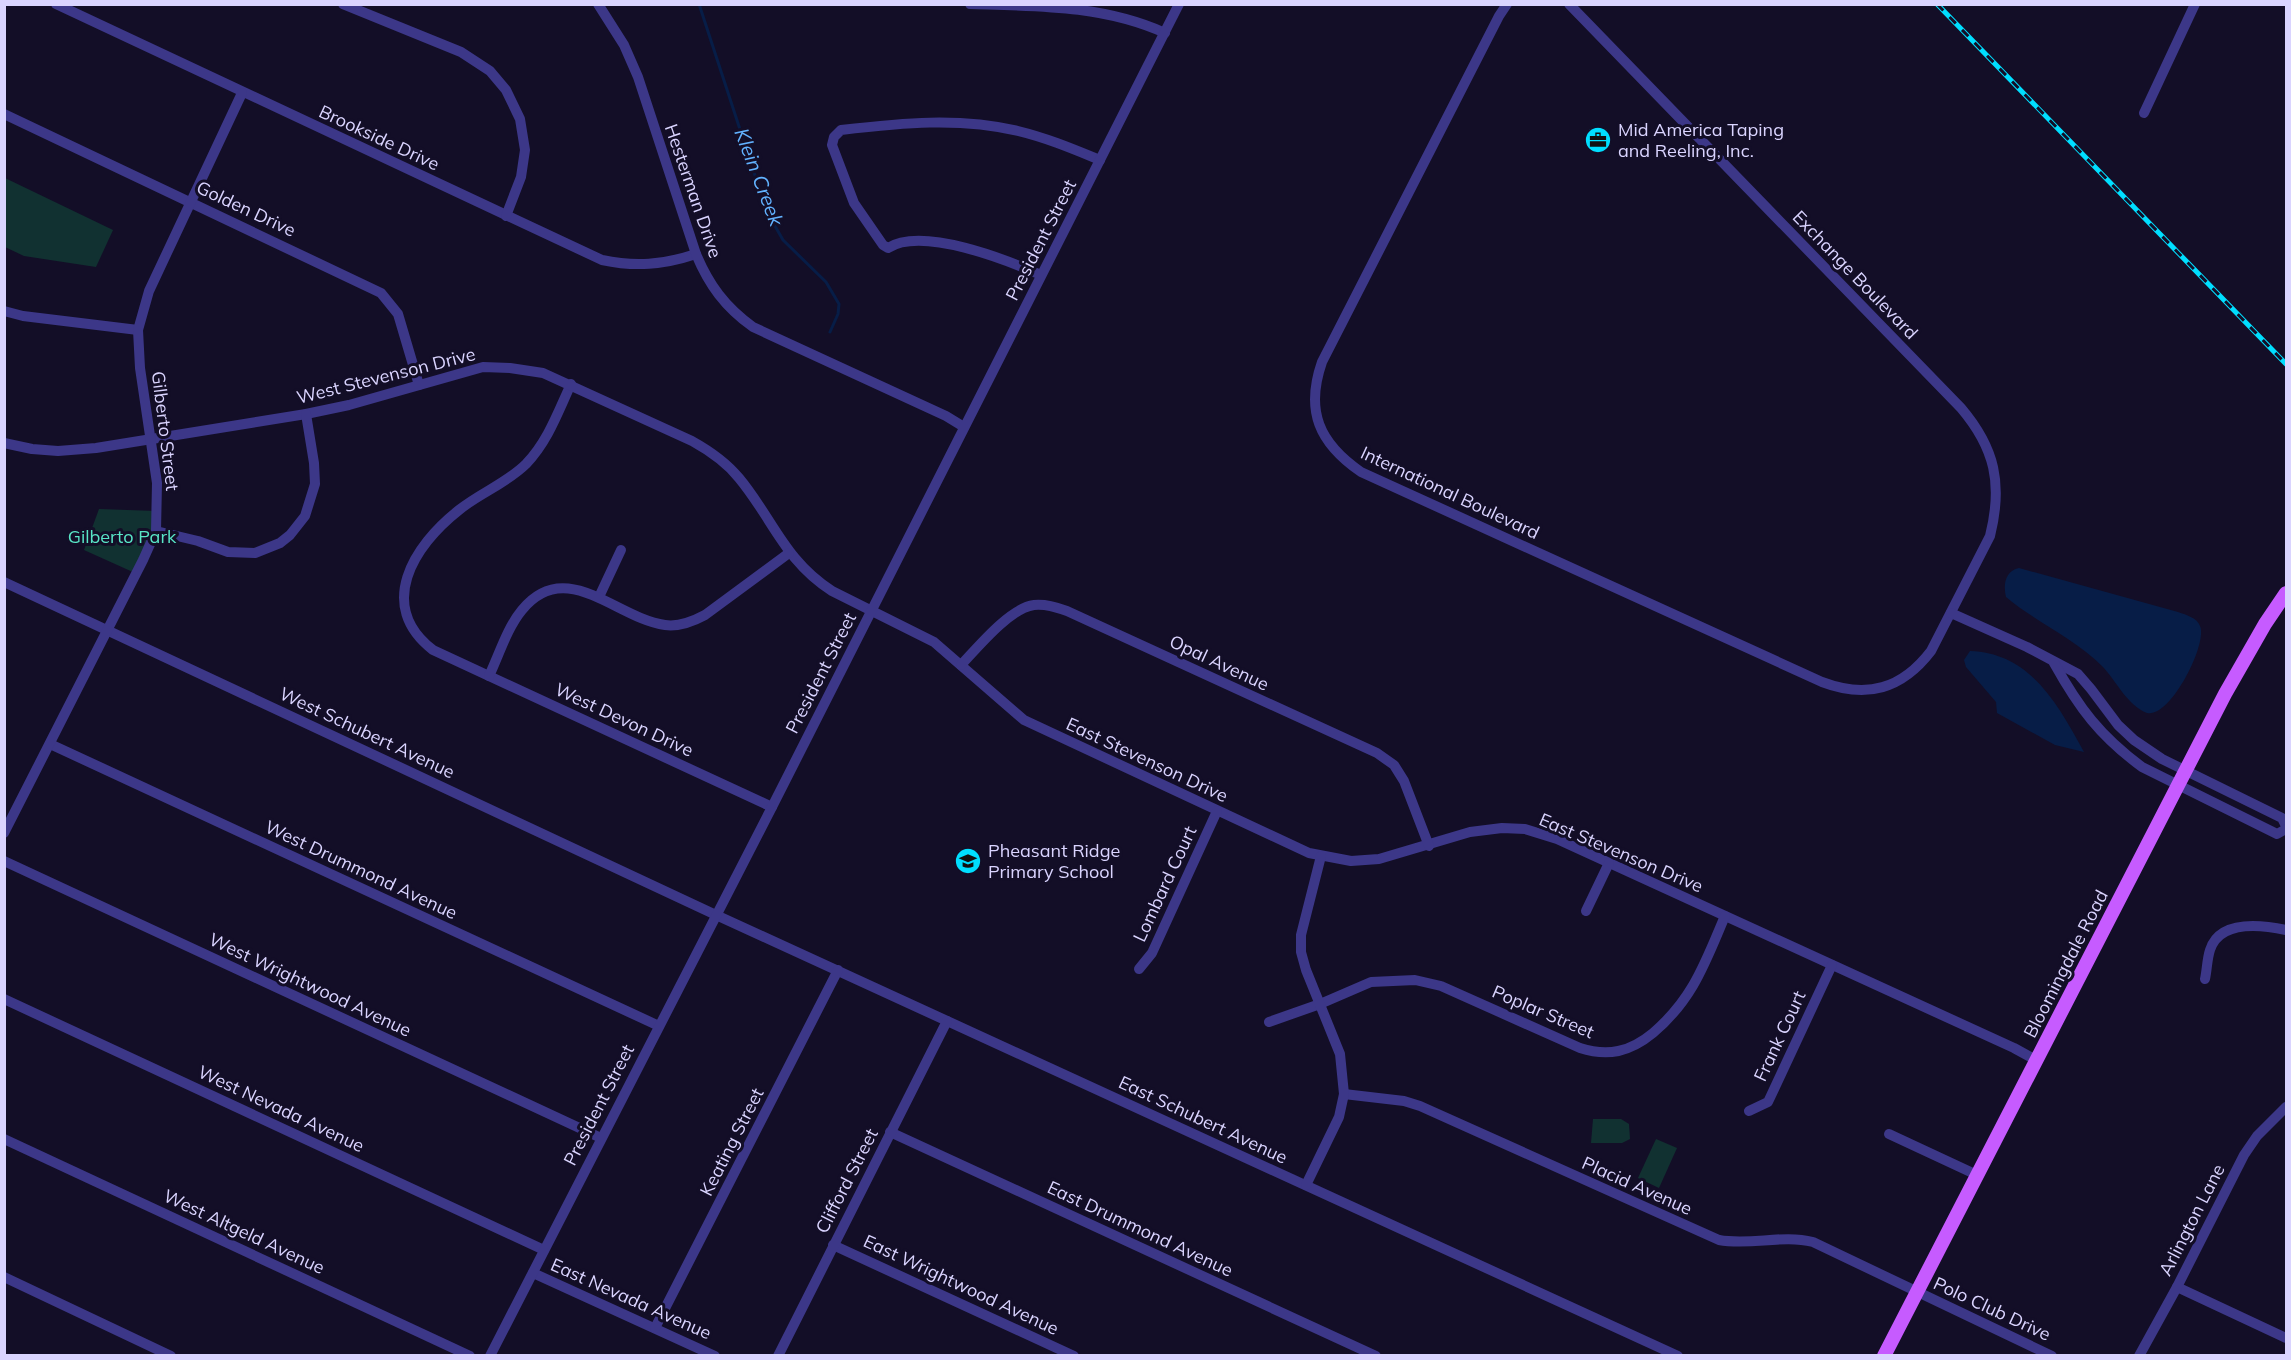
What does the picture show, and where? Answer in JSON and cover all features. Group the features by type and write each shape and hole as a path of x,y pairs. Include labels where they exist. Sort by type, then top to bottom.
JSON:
{"main road":[{"name":"Bloomingdale Road","path":"1884,1356 2177,786 2251,646 2286,593"}],"street":[{"name":"Brookside Drive","path":"56,4 594,257 617,263 652,265 696,254"},
{"path":"343,4 461,52 490,71 506,90 520,119 525,150 521,177 506,216"},
{"name":"Hesterman Drive","path":"598,4 633,62 696,254 717,295 730,310 753,327 946,416 964,427"},
{"path":"969,4 1060,7 1108,14 1147,25 1165,33"},
{"name":"President Street","path":"490,1356 772,807 1179,4"},
{"name":"International Boulevard","path":"1507,4 1494,25 1322,362 1314,393 1315,410 1316,418 1328,442 1341,459 1361,472 1836,687 1856,691 1866,690 1882,687 1905,678 1919,667 1931,651 1951,613"},
{"name":"Exchange Boulevard","path":"1569,4 1961,408 1981,434 1992,459 1997,492 1995,515 1990,536 1951,613"},
{"path":"2144,113 2195,4"},
{"name":"Gilberto Street","path":"4,833 156,531 157,483 140,368 138,330 149,291 242,93"},
{"name":"Golden Drive","path":"4,114 381,293 398,314 419,386"},
{"path":"1041,275 996,256 963,248 905,241 888,248 883,245 861,218 854,203 832,145 834,137 841,130 903,123 956,122 1017,131 1050,140 1100,160"},
{"path":"4,311 23,316 138,330"},
{"name":"West Stevenson Drive","path":"4,443 32,449 69,451 306,414 349,405 483,367 529,369 571,384 687,439 715,455 739,478 789,553 817,582 872,610"},
{"name":"West Devon Drive","path":"571,384 547,436 531,458 518,472 467,504 424,545 407,575 403,600 412,631 433,650 772,807"},
{"path":"156,531 198,541 228,552 255,553 280,543 290,535 305,516 315,484 306,414"},
{"path":"599,597 621,550"},
{"path":"489,676 514,622 528,602 547,592 565,588 587,592 656,623 684,624 705,615 789,553"},
{"name":"West Schubert Avenue","path":"4,582 716,915"},
{"name":"Opal Avenue","path":"961,665 1015,613 1031,606 1050,605 1067,610 1377,753 1394,765 1404,781 1429,846"},
{"name":"East Stevenson Drive","path":"872,610 934,642 999,701 1024,720 1217,811 1321,856 1351,861 1379,859 1486,829 1525,829 1557,839 2036,1060"},
{"path":"1951,613 2027,647 2078,674 2118,725 2134,740 2156,756 2282,818 2286,828 2277,834 2255,824 2177,786 2122,753 2097,729 2076,703 2054,663"},
{"name":"West Drummond Avenue","path":"50,744 659,1026"},
{"path":"2255,824 2263,808"},
{"name":"Lombard Court","path":"1139,969 1152,953 1217,811"},
{"path":"1306,1185 1339,1117 1344,1094 1340,1054 1301,952 1301,935 1321,856"},
{"name":"West Wrightwood Avenue","path":"4,861 601,1138"},
{"path":"1586,911 1609,863"},
{"name":"East Schubert Avenue","path":"716,915 1677,1356"},
{"name":"Poplar Street","path":"1269,1022 1320,1004 1371,982 1415,980 1441,986 1580,1048 1599,1053 1623,1051 1635,1046 1661,1026 1686,999 1725,916"},
{"path":"2205,979 2210,949 2219,937 2231,928 2258,926 2286,930"},
{"name":"Frank Court","path":"1749,1111 1768,1102 1832,965"},
{"name":"Keating Street","path":"655,1328 838,970"},
{"name":"West Nevada Avenue","path":"4,999 544,1250"},
{"name":"Clifford Street","path":"778,1356 947,1021"},
{"name":"Placid Avenue","path":"1344,1094 1404,1101 1420,1106 1719,1240 1752,1243 1800,1239 1813,1242 1917,1291"},
{"name":"Arlington Lane","path":"2139,1356 2244,1155 2257,1136 2286,1107"},
{"name":"East Drummond Avenue","path":"890,1132 1376,1356"},
{"path":"1889,1134 1977,1175"},
{"name":"West Altgeld Avenue","path":"4,1139 470,1356"},
{"name":"East Wrightwood Avenue","path":"833,1245 1074,1356"},
{"name":"East Nevada Avenue","path":"532,1273 715,1356"},
{"path":"4,1277 171,1356"},
{"path":"2177,1287 2286,1338"},
{"name":"Polo Club Drive","path":"1917,1291 2052,1356"}],"green space":[{"path":"5,178 113,230 96,267 24,256 5,247"},
{"name":"Gilberto Park","path":"99,509 156,511 154,531 135,573 84,550"},
{"path":"1593,1119 1621,1119 1629,1124 1630,1139 1622,1143 1591,1143"},
{"path":"1656,1139 1677,1148 1659,1188 1638,1178"}],"water":[{"path":"2019,568 2178,612 2197,621 2201,635 2198,648 2193,663 2176,693 2156,712 2147,713 2140,710 2092,657 2006,597 2006,579 2011,572"},
{"path":"1970,651 1991,654 2010,661 2026,671 2053,700 2084,752 2055,745 1997,713 1996,702 1966,667 1964,660"}],"waterway":[{"name":"Klein Creek","path":"699,4 767,212 783,240 826,282 839,304 838,314 830,332"}],"railway":[{"path":"1937,4 2286,364"}],"place":[{"name":"Mid America Taping and Reeling, Inc.","path":"1598,140"},
{"name":"Pheasant Ridge Primary School","path":"968,861"}]}
